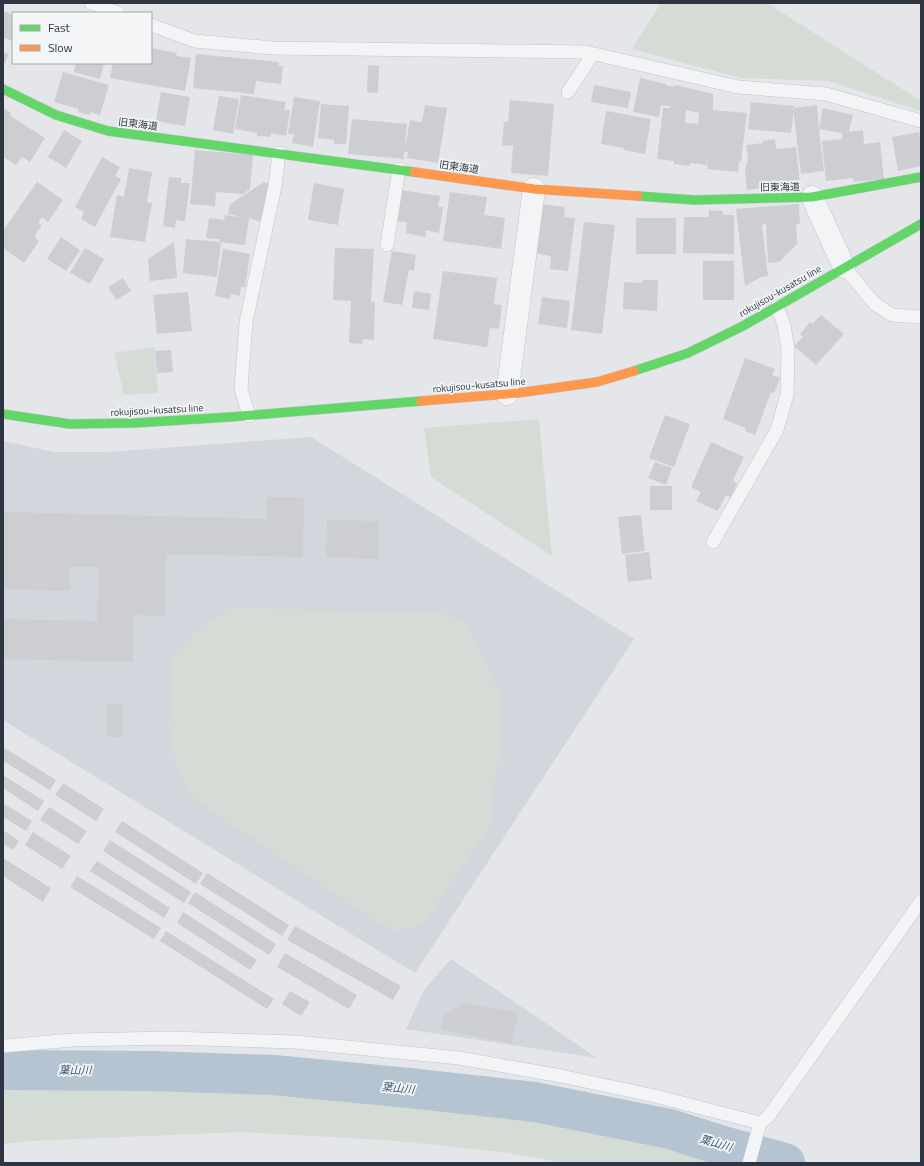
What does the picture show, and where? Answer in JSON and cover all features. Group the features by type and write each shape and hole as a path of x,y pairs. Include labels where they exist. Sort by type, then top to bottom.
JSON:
{"main road":[{"name":"旧東海道","path":"3,89 56,114 108,131 204,142 534,189 694,200 812,197 921,177"},
{"name":"rokujisou-kusatsu line","path":"3,414 70,424 135,423 249,416 507,394 589,383 635,371 688,352 743,326 921,224"}],"street":[{"path":"507,394 534,189"},
{"path":"812,197 844,267"}],"lane":[{"path":"91,3 115,12"},
{"path":"152,25 195,41 272,48 586,52 738,87 826,94 921,121"},
{"path":"568,92 593,54"},
{"path":"249,416 241,389 246,322 275,186 279,153"},
{"path":"387,245 399,169"},
{"path":"844,267 875,304 892,315 921,317"},
{"path":"713,542 777,430 787,394 788,350 784,325 777,307"},
{"path":"749,1163 759,1126 768,1117 921,901"},
{"path":"3,1046 73,1040 170,1038 295,1042 459,1058 546,1073 655,1096 759,1126"}],"shaded area":[{"path":"661,3 767,3 921,101 921,111 829,81 741,78 632,49"},
{"path":"154,347 158,393 124,395 114,353"},
{"path":"539,419 552,556 431,477 424,428"},
{"path":"311,437 634,639 415,973 3,720 3,441 54,452 108,452"},
{"path":"231,608 442,613 465,624 487,664 502,701 499,751 489,827 438,901 424,925 396,931 370,917 194,799 176,763 169,730 173,657 195,632"},
{"path":"451,959 597,1058 406,1029 424,990"},
{"path":"56,1078 223,1082 331,1089 442,1102 571,1119 740,1158 741,1163 564,1163 502,1152 386,1140 240,1132 31,1141 3,1144 3,1081"}],"building":[{"path":"3,11 12,15 8,28 12,19 12,41 4,38 3,40"},
{"path":"152,48 177,53 176,56 191,58 185,91 110,78 113,64 152,64"},
{"path":"3,52 9,54 3,67"},
{"path":"196,54 279,62 279,66 283,66 281,84 256,81 254,94 193,88"},
{"path":"76,64 104,64 100,79 74,72"},
{"path":"368,65 379,66 378,93 367,92"},
{"path":"63,72 109,85 100,115 90,112 90,115 78,112 79,109 54,102"},
{"path":"640,78 666,84 665,85 675,87 676,85 713,94 713,110 747,113 741,161 739,161 738,172 707,169 709,148 707,165 690,163 690,166 674,164 674,161 657,159 663,108 670,108 671,106 661,105 659,117 633,112","holes":["686,110 699,113 698,124 685,123"]},
{"path":"594,85 631,92 628,108 591,102"},
{"path":"161,92 190,97 185,126 156,121"},
{"path":"241,95 286,102 284,110 290,110 286,136 271,133 270,137 257,136 257,133 235,129"},
{"path":"219,96 239,99 233,134 213,130"},
{"path":"294,97 320,101 313,147 292,143 294,134 288,134"},
{"path":"510,100 554,104 548,176 511,173 513,146 502,145 504,122 508,122"},
{"path":"751,102 794,106 791,133 748,129"},
{"path":"321,104 349,106 346,144 334,144 334,140 318,138"},
{"path":"425,105 447,108 438,163 407,158 408,152 404,152 404,159 348,154 352,119 407,124 405,148 410,120 422,122"},
{"path":"817,105 824,171 801,174 793,108"},
{"path":"3,108 11,113 9,115 45,138 30,162 22,157 16,165 3,157"},
{"path":"823,108 853,115 849,132 863,130 864,144 880,142 884,179 854,182 852,178 826,181 822,141 842,139 842,133 819,129"},
{"path":"606,111 651,119 645,154 601,144"},
{"path":"64,130 82,141 66,168 48,157"},
{"path":"919,132 921,145 921,166 898,171 892,137"},
{"path":"775,139 776,149 796,147 800,184 747,190 745,172 748,158 746,145 763,143 763,141"},
{"path":"195,150 253,155 250,189 243,194 216,192 215,206 190,204"},
{"path":"102,157 120,167 115,176 121,179 95,227 81,219 84,212 75,207"},
{"path":"129,168 152,172 147,202 152,203 145,242 110,237 117,195 124,197"},
{"path":"169,177 181,178 181,183 190,183 185,221 176,220 175,228 163,226"},
{"path":"37,182 63,200 48,222 42,217 38,223 42,225 34,237 39,241 24,263 3,248 3,231"},
{"path":"264,182 271,184 262,222 249,218 245,245 220,242 220,239 206,238 209,218 224,220 225,215 246,218 228,214 230,204"},
{"path":"314,183 344,189 338,225 308,220"},
{"path":"401,190 440,196 438,207 443,207 439,233 426,230 426,237 406,233 407,222 396,221"},
{"path":"450,192 487,197 484,215 505,218 501,249 443,241"},
{"path":"541,204 565,207 564,217 575,218 568,271 550,269 551,256 535,253"},
{"path":"799,204 800,224 796,224 797,244 779,262 768,263 766,224 762,225 768,276 761,277 745,286 736,209"},
{"path":"709,210 723,211 723,215 734,215 734,254 683,253 684,217 709,217"},
{"path":"636,218 676,218 676,254 636,254"},
{"path":"584,222 615,225 602,334 571,330"},
{"path":"61,237 80,250 66,271 47,259"},
{"path":"186,239 221,242 217,277 183,273"},
{"path":"174,242 177,278 150,281 148,259"},
{"path":"85,248 104,259 90,284 70,273"},
{"path":"335,248 374,249 371,301 375,302 374,340 363,339 362,344 349,343 351,301 333,300"},
{"path":"223,249 250,254 245,287 241,287 240,296 231,294 230,299 215,296"},
{"path":"392,251 416,255 414,271 409,270 402,305 383,302"},
{"path":"703,261 734,261 734,300 703,300"},
{"path":"443,271 497,278 494,304 502,305 499,329 490,328 487,347 433,339"},
{"path":"123,278 131,291 116,300 108,287"},
{"path":"642,280 658,280 657,311 623,309 624,282 642,283"},
{"path":"414,291 431,294 429,310 412,308"},
{"path":"188,292 192,331 157,334 153,295"},
{"path":"542,297 570,301 567,328 538,324"},
{"path":"821,315 844,334 816,365 794,346 803,337 800,334 810,322 812,324"},
{"path":"171,350 173,372 157,373 155,351"},
{"path":"745,358 775,369 772,375 780,378 774,393 771,392 755,435 745,431 746,428 723,419"},
{"path":"665,415 690,424 674,467 649,458"},
{"path":"711,442 744,457 733,480 737,483 731,497 726,495 718,511 696,501 701,492 691,487"},
{"path":"655,462 672,468 666,485 648,478"},
{"path":"650,486 672,486 672,510 650,510"},
{"path":"267,497 304,498 303,557 166,554 165,616 134,615 133,662 3,659 3,619 97,621 99,567 70,567 70,591 3,589 3,512 267,519"},
{"path":"641,515 645,551 622,554 618,517"},
{"path":"327,520 379,521 378,559 326,557"},
{"path":"649,552 652,579 628,582 625,555"},
{"path":"107,704 122,704 122,737 107,737"},
{"path":"3,747 56,780 50,790 3,761"},
{"path":"3,775 44,801 38,811 3,788"},
{"path":"63,783 104,809 96,821 55,795"},
{"path":"3,803 32,821 26,831 3,817"},
{"path":"49,807 87,831 78,844 40,820"},
{"path":"122,821 203,873 196,884 115,832"},
{"path":"3,830 19,841 13,850 3,844"},
{"path":"33,832 71,856 62,869 25,845"},
{"path":"110,840 191,892 184,903 103,851"},
{"path":"3,858 51,888 43,902 3,876"},
{"path":"97,861 170,908 164,918 90,871"},
{"path":"207,873 289,925 282,936 200,884"},
{"path":"77,876 161,928 154,939 70,887"},
{"path":"195,892 276,944 269,955 188,903"},
{"path":"183,912 257,960 250,970 177,923"},
{"path":"295,926 401,986 393,1000 287,940"},
{"path":"166,931 274,999 267,1009 160,941"},
{"path":"285,953 357,995 349,1009 277,967"},
{"path":"290,991 310,1002 301,1016 282,1004"},
{"path":"465,1003 518,1013 512,1043 441,1030 444,1015"}],"waterway":[{"name":"葉山川","path":"3,1070 150,1071 274,1075 535,1102 670,1129 723,1146 785,1163"}],"traffic: fast":[{"path":"3,89 56,115 108,131 414,172"},
{"path":"638,196 695,200 812,197 921,177"},
{"path":"634,371 688,353 743,326 921,224"},
{"path":"3,414 70,424 135,423 230,417 421,401"}],"traffic: slow":[{"path":"414,172 534,189 638,196"},
{"path":"421,401 518,393 597,382 634,371"}]}
